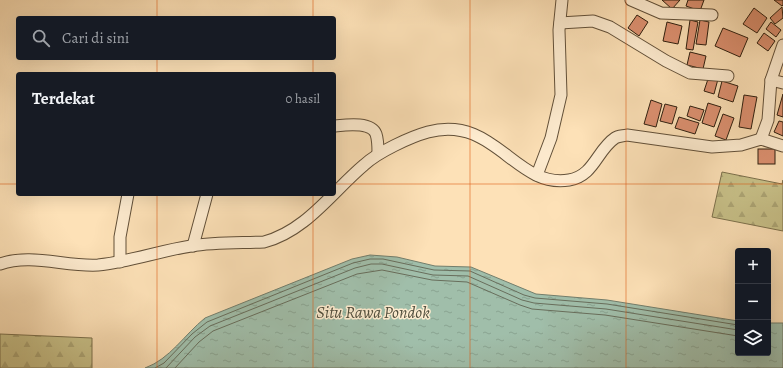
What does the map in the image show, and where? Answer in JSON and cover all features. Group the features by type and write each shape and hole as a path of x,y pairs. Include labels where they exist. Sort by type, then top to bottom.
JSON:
{"street":[{"path":"537,175 551,138 561,95 560,23 562,0"},
{"path":"631,0 661,13 712,16"},
{"path":"560,23 593,21 610,27 666,61 690,73 728,76"},
{"path":"761,139 768,120 772,80 783,45"},
{"path":"772,80 783,83"},
{"path":"336,126 359,125 371,128 376,133 378,153"},
{"path":"336,193 363,165 378,153 428,132 459,130 477,135 496,146 517,164 537,175 557,180 580,176 593,166 616,138 627,134 712,147 741,145 761,139 783,146"},
{"path":"120,262 120,238 128,196"},
{"path":"193,246 206,196"},
{"path":"0,264 19,261 72,265 120,262 193,246 264,242 274,240 289,232 308,218 333,196"}],"green space":[{"path":"722,172 782,184 783,180 783,231 712,217"},
{"path":"0,334 92,338 92,368 0,368"}],"water":[{"name":"Situ Rawa Pondok","path":"370,255 397,257 435,266 471,267 536,294 607,300 735,321 735,356 771,356 771,323 783,323 783,368 145,368 162,359 205,318 352,259"}],"building":[{"path":"662,0 680,0 672,9"},
{"path":"688,0 704,0 700,11 686,6"},
{"path":"774,0 783,0 783,5 782,6"},
{"path":"782,7 783,18 775,24 770,18"},
{"path":"754,8 767,18 757,33 743,24"},
{"path":"637,15 648,22 639,36 628,28"},
{"path":"690,20 698,22 693,50 686,49"},
{"path":"700,20 709,22 706,45 696,44"},
{"path":"667,22 682,26 678,44 663,41"},
{"path":"771,22 781,30 776,37 766,29"},
{"path":"723,28 748,38 740,57 715,46"},
{"path":"764,33 775,41 768,51 757,43"},
{"path":"690,52 706,56 703,69 687,65"},
{"path":"709,76 718,79 714,94 704,91"},
{"path":"722,81 738,86 733,102 718,97"},
{"path":"783,94 783,117 777,115"},
{"path":"744,95 757,97 751,129 739,127"},
{"path":"651,100 662,104 656,127 644,124"},
{"path":"708,103 721,107 714,127 702,123"},
{"path":"665,104 677,107 672,124 660,121"},
{"path":"690,106 704,110 700,121 687,116"},
{"path":"723,114 734,118 726,140 715,136"},
{"path":"679,117 699,123 695,134 675,128"},
{"path":"779,121 783,122 783,136 774,132"},
{"path":"758,149 775,149 775,164 758,164"}]}
